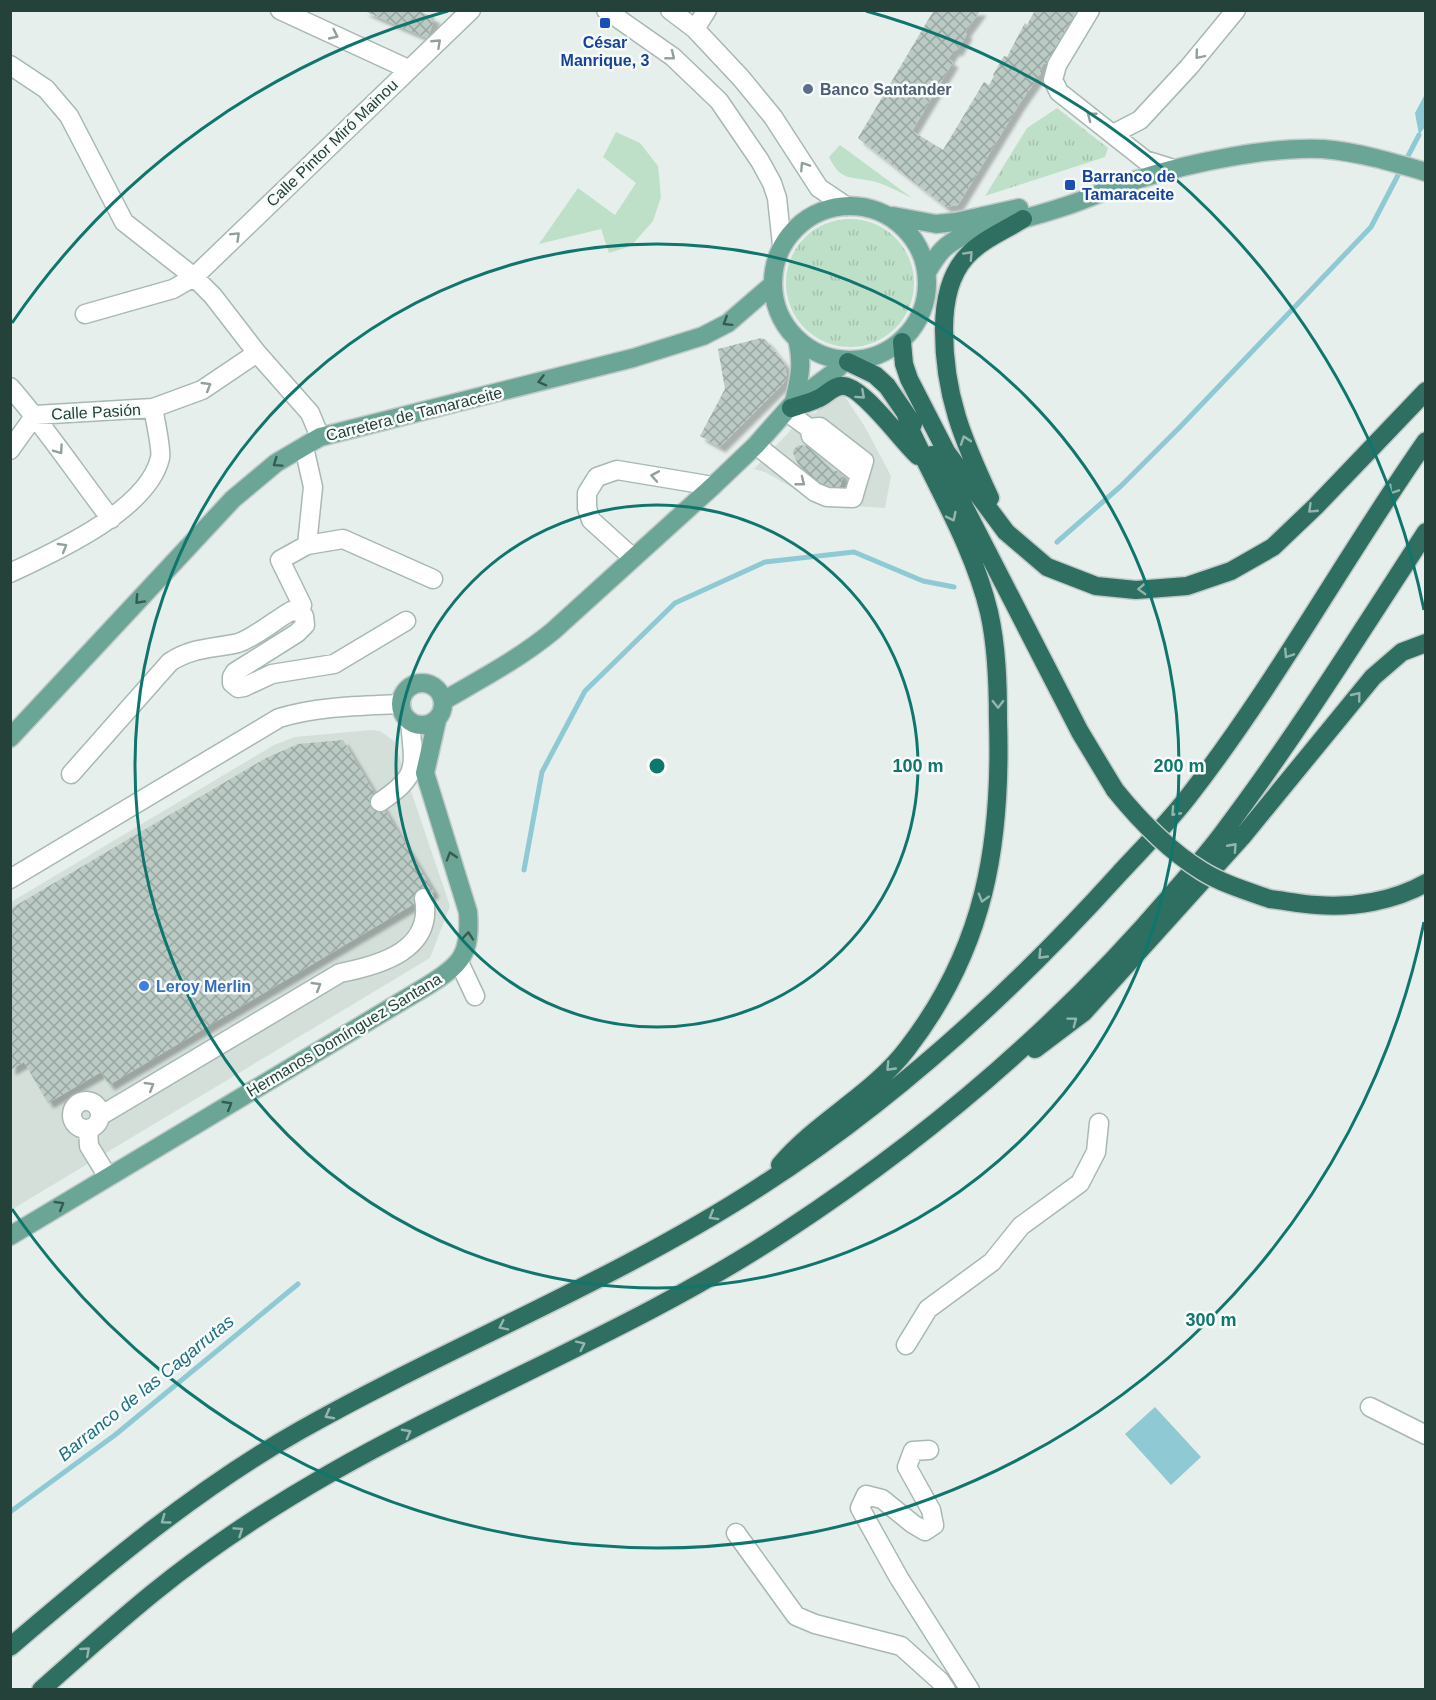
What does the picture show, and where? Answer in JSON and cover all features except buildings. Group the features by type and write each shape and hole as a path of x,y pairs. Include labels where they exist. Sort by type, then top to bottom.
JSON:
{"highway":[{"path":"1006,532 970,454 954,409 947,383 944,317 949,287 956,270 967,255 981,243 1023,219"},
{"path":"902,342 904,364 909,379 947,453 1006,532 1047,567 1096,586 1136,590 1187,586 1231,571 1273,547 1316,506 1425,391"},
{"path":"846,362 874,375 887,386 918,429 940,469 950,479 1080,732 1115,790 1139,820 1173,850 1203,872 1237,888 1270,898 1317,906 1363,904 1414,890 1425,883"},
{"path":"791,407 820,399 834,387 844,385 852,387 864,395 906,446 926,464"},
{"path":"763,1185 796,1145 874,1084 906,1051 931,1016 954,976 974,927 987,884 995,832 999,741 997,661 989,612 974,563 926,464 906,415"},
{"path":"10,1647 126,1549 211,1486 298,1431 680,1236 763,1185 859,1116 948,1043 1023,975 1101,894 1187,799 1266,690 1425,441"},
{"path":"947,453 950,479"},
{"path":"958,1106 1075,998 1142,929 1223,834 1311,710 1425,532"},
{"path":"41,1689 154,1592 236,1532 327,1475 442,1414 659,1307 782,1234 895,1156 1084,1012 1242,837 1373,677 1402,652 1425,643"}],"main road":[{"path":"927,272 941,250 950,242 965,235 1069,205 1089,196 1174,169 1245,155 1284,150 1320,149 1361,154 1425,172"},
{"path":"889,215 904,226 913,238 922,253 927,272 926,304 916,325 902,342 869,357 846,362 826,358 809,351 798,343 781,319 774,304 772,285 774,266 782,245 806,220 825,210 846,206 863,207 889,215 936,224 956,222 1066,197 1089,196"},
{"name":"Carretera de Tamaraceite","path":"10,738 233,499 276,463 320,437 633,358 703,336 728,323 772,285"},
{"path":"791,407 802,372 798,343"},
{"path":"443,701 529,650 713,486 791,407 846,362"},
{"path":"417,684 431,685 443,701 443,708 437,720 424,726 405,718 401,704 405,691 417,684"},
{"name":"Hermanos Domínguez Santana","path":"10,1236 427,986 448,973 459,962 467,947 468,912 425,773 437,720"}],"street":[{"path":"280,10 408,69"},
{"name":"Calle Pintor Miró Mainou","path":"84,314 173,289 194,277 471,10"},
{"path":"606,10 674,57 719,101 760,161 772,183 777,198 782,245"},
{"path":"670,10 695,28 741,78 772,117 819,188 846,206"},
{"path":"695,28 707,10"},
{"path":"1090,10 1058,65 1053,80 1059,92 1145,160 1174,169"},
{"path":"1113,134 1140,120 1189,67 1236,10"},
{"path":"10,65 46,89 69,116 124,222 194,277 213,296 257,353 310,413 320,437"},
{"name":"Calle Pasión","path":"10,450 35,415 153,408 202,390 257,353"},
{"path":"10,387 35,415 80,480 111,519"},
{"path":"756,445 815,492 827,497 853,498 864,461 820,427 809,428 791,407"},
{"path":"10,573 51,554 111,519 147,485 161,457 153,408"},
{"path":"304,447 313,487 307,544"},
{"path":"633,558 591,520 587,508 587,493 597,477 617,470 713,486"},
{"path":"300,612 302,605 280,560 307,544 343,539 433,579"},
{"path":"71,774 170,662 180,655 201,648 240,642 291,611 300,612 304,616 305,625 297,633 236,672 232,677 232,683 238,688 272,674 334,664 406,621"},
{"path":"10,879 279,718 300,712 401,704"},
{"path":"411,722 413,768 404,784 383,807 405,799 425,773"},
{"path":"108,1177 89,1146 94,1122 340,973 383,962 410,947 423,929 427,914 424,898"},
{"path":"459,962 475,996"},
{"path":"906,1345 928,1309 992,1262 1021,1226 1080,1183 1096,1152 1099,1123"},
{"path":"1370,1407 1425,1435"},
{"path":"929,1450 914,1451 908,1467 932,1510 934,1526 925,1531 882,1499 866,1496 860,1508 899,1578 970,1689"},
{"path":"736,1533 796,1616 815,1624 901,1646 946,1689"}],"shaded area":[{"path":"841,391 865,427 891,476 885,508 820,504 765,472 754,469 806,414 816,413 822,404"},
{"name":"Leroy Merlin","path":"380,731 394,741 450,906 430,958 11,1210 11,902 274,745 295,737"}],"green space":[{"path":"1057,108 1108,148 1105,157 985,196 1027,128"},
{"path":"616,132 640,143 658,166 661,197 653,221 631,246 609,253 601,229 539,244 578,188 615,215 636,183 603,157"},
{"path":"840,145 912,198 877,182 851,178 842,174 829,157"},
{"path":"850,219 875,224 895,238 909,258 914,283 909,308 895,328 875,342 850,347 825,342 805,328 791,308 786,283 791,258 805,238 825,224"}],"water":[{"path":"1425,94 1425,127 1419,135 1415,113"},
{"path":"1155,1407 1201,1457 1171,1485 1125,1434"}],"waterway":[{"name":"Barranco de Tamaraceite","path":"1057,542 1121,486 1180,427 1371,227 1419,135"},
{"name":"Barranco de las Cagarrutas","path":"524,870 542,772 585,691 675,603 765,562 854,552 923,581 954,587"},
{"name":"Barranco de las Cagarrutas","path":"10,1512 115,1435 298,1284"}],"place":[{"name":"César Manrique, 3","path":"605,23"},
{"name":"Banco Santander","path":"808,89"},
{"name":"Barranco de Tamaraceite","path":"1070,185"},
{"name":"Leroy Merlin","path":"144,986"}]}
